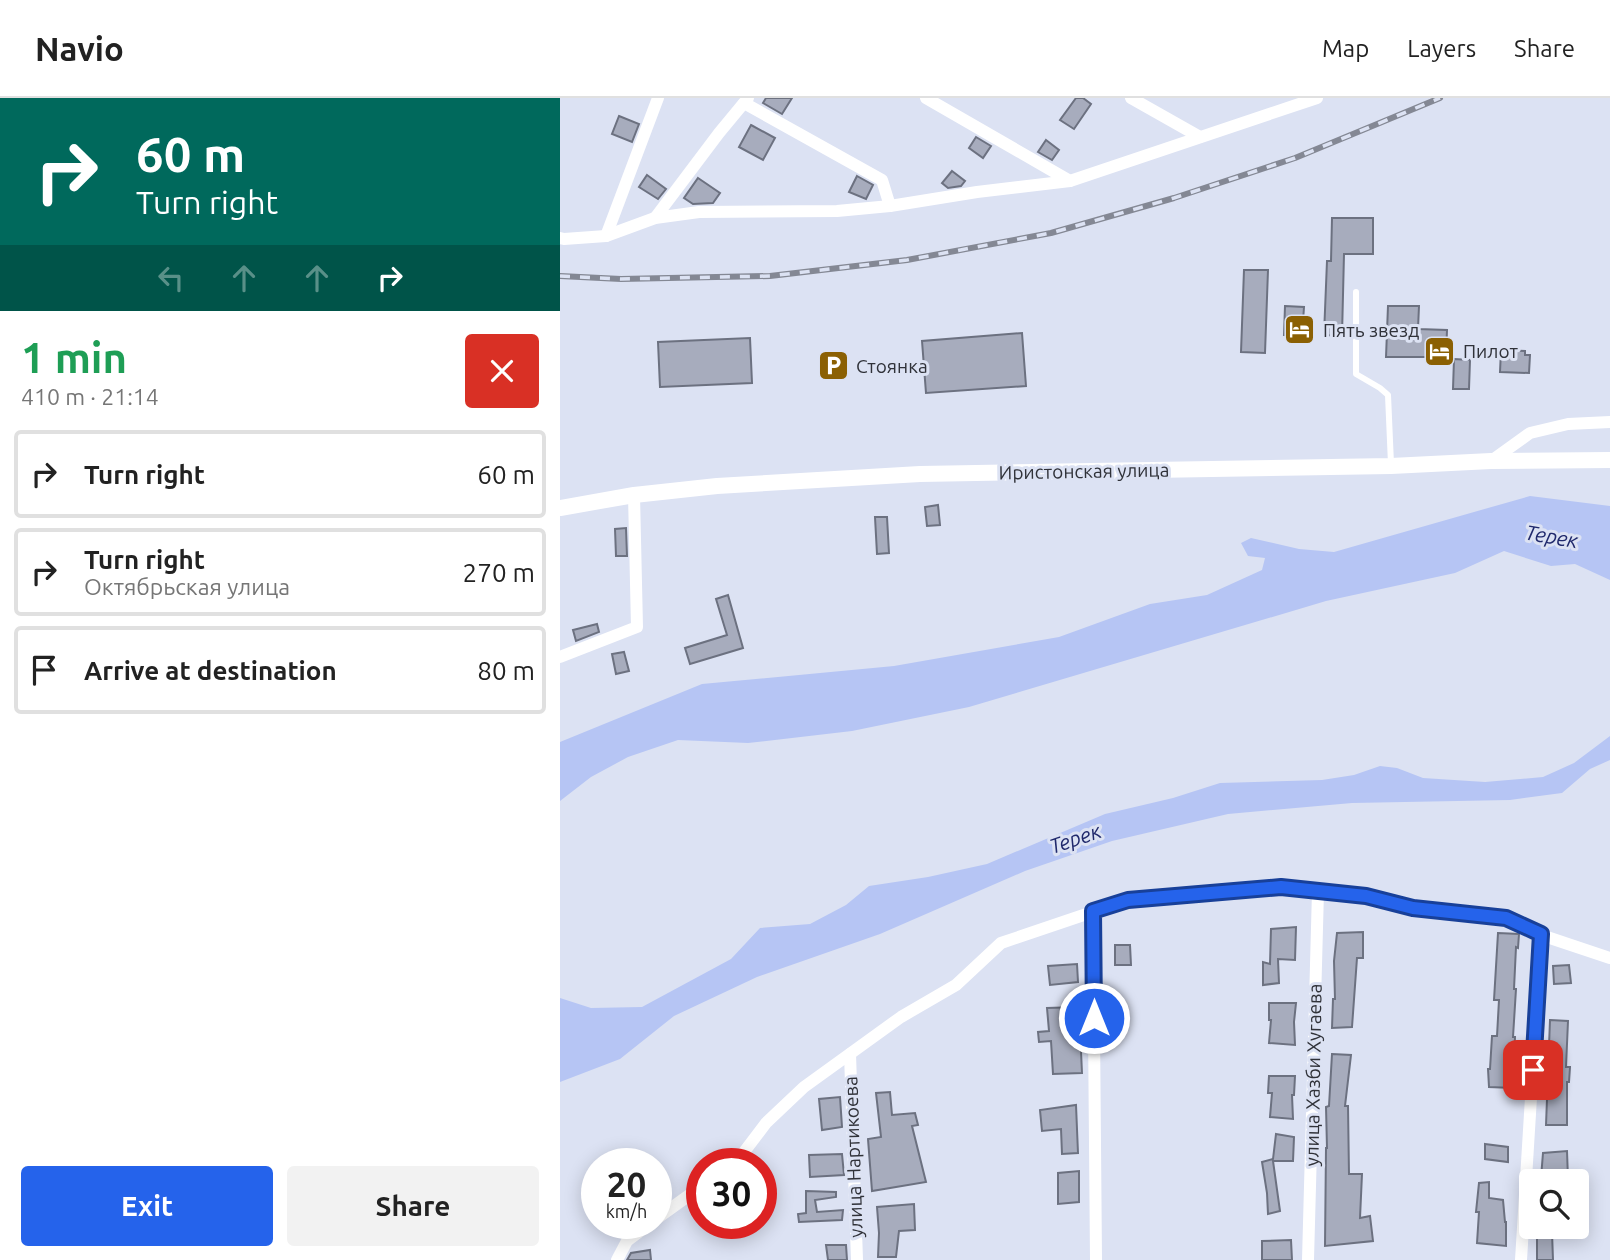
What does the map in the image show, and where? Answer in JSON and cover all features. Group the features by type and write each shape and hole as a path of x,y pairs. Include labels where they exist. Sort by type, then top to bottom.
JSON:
{"main road":[{"name":"Иристонская улица","path":"560,508 634,495 717,486 920,474 1610,460"}],"street":[{"path":"606,236 658,98"},
{"path":"926,98 1070,181"},
{"path":"1131,98 1200,137"},
{"path":"560,238 606,236 655,218 699,212 837,211 1070,181 1317,98"},
{"path":"655,218 746,101 883,180 890,206"},
{"path":"1491,461 1530,433 1568,424 1610,422"},
{"path":"560,657 637,627 634,495"},
{"path":"747,1148 766,1123 804,1087 901,1017 956,985 1001,943 1128,900 1281,887 1366,896 1413,908 1506,918 1541,934 1610,958"},
{"name":"улица Хазби Хугаева","path":"1308,1260 1318,891"},
{"path":"1093,911 1096,1260"},
{"path":"1521,1260 1541,934"},
{"name":"улица Нартикоева","path":"850,1054 857,1260"},
{"path":"617,1260 630,1239"}],"lane":[{"path":"1356,292 1356,374 1388,395 1391,466"}],"water":[{"name":"Терек","path":"1530,496 1610,506 1610,580 1575,564 1551,566 1504,551 1455,573 1326,601 969,707 852,731 748,743 678,740 628,757 591,777 560,801 560,742 702,684 894,666 1059,637 1150,604 1207,595 1262,570 1265,558 1248,556 1241,543 1251,538 1299,549 1334,552"},
{"name":"Терек","path":"1610,736 1610,760 1590,769 1562,793 1510,800 1352,803 1228,814 1112,841 1025,871 880,934 757,977 674,1016 620,1059 560,1082 560,998 591,1008 642,1007 731,959 760,928 810,924 846,905 869,886 987,864 1105,814 1173,798 1220,783 1322,780 1354,775 1380,766 1397,768 1423,778 1485,782 1543,777 1574,763"}],"building":[{"path":"766,98 792,98 782,114 763,103"},
{"path":"1076,98 1083,98 1091,104 1074,129 1060,120"},
{"path":"619,116 639,124 632,142 612,134"},
{"path":"751,125 775,138 763,160 739,147"},
{"path":"976,137 991,146 983,158 969,148"},
{"path":"1046,140 1059,150 1052,160 1038,152"},
{"path":"952,171 965,181 961,186 948,188 942,183"},
{"path":"647,175 666,189 658,199 639,187"},
{"path":"857,176 873,185 866,199 849,192"},
{"path":"698,178 720,193 713,203 693,204 684,198"},
{"path":"1332,218 1373,218 1373,254 1344,254 1342,336 1324,335"},
{"path":"1244,270 1268,270 1265,353 1241,352"},
{"path":"1285,306 1304,307 1302,336 1284,335"},
{"path":"1388,306 1419,306 1418,329 1447,330 1446,357 1386,357"},
{"path":"1022,333 1026,386 926,393 922,341"},
{"path":"750,338 752,383 660,387 658,342"},
{"path":"1501,350 1525,351 1525,355 1530,355 1529,373 1500,372"},
{"path":"1454,359 1470,360 1469,389 1453,389"},
{"path":"938,505 940,525 927,526 925,507"},
{"path":"875,517 887,517 889,553 877,554"},
{"path":"626,528 627,556 616,556 615,529"},
{"path":"728,595 743,648 690,664 685,648 727,635 716,599"},
{"path":"597,624 599,632 576,641 573,630"},
{"path":"624,652 629,671 616,674 612,654"},
{"path":"1296,927 1295,960 1278,959 1279,983 1263,985 1263,962 1270,964 1271,929"},
{"path":"1363,932 1363,958 1357,958 1352,1027 1332,1028 1337,933"},
{"path":"1498,933 1519,934 1514,989 1513,1088 1489,1087 1492,1036 1497,1036 1499,1000 1494,1000"},
{"path":"1115,945 1130,945 1131,965 1115,965"},
{"path":"1077,964 1078,982 1050,985 1048,966"},
{"path":"1569,965 1571,983 1554,984 1553,966"},
{"path":"1269,1003 1296,1003 1295,1045 1269,1043"},
{"path":"1079,1007 1082,1073 1053,1074 1051,1041 1039,1042 1038,1032 1049,1031 1047,1008"},
{"path":"1550,1020 1568,1021 1566,1067 1570,1067 1567,1082 1567,1125 1546,1125"},
{"path":"1332,1054 1351,1055 1345,1106 1348,1106 1349,1174 1362,1174 1360,1218 1370,1216 1373,1241 1325,1246 1326,1107 1329,1106"},
{"path":"1269,1076 1295,1076 1292,1095 1293,1119 1270,1117 1272,1093 1268,1093"},
{"path":"890,1092 892,1115 915,1113 918,1125 912,1126 926,1182 872,1191 868,1139 881,1137 876,1093"},
{"path":"840,1097 842,1127 822,1130 819,1099"},
{"path":"1076,1105 1078,1153 1062,1154 1061,1129 1042,1131 1040,1110"},
{"path":"1276,1134 1294,1137 1293,1161 1273,1161 1280,1211 1268,1214 1262,1162 1273,1159"},
{"path":"1485,1144 1508,1147 1508,1162 1485,1159"},
{"path":"1567,1151 1568,1169 1542,1169 1543,1153"},
{"path":"842,1154 844,1175 810,1177 809,1155"},
{"path":"1079,1171 1079,1202 1058,1204 1058,1173"},
{"path":"1489,1182 1489,1198 1503,1200 1506,1246 1477,1243 1479,1183"},
{"path":"806,1191 836,1192 836,1197 815,1200 817,1212 843,1210 842,1220 799,1222 798,1214 806,1213"},
{"path":"914,1204 915,1230 899,1231 896,1257 878,1257 877,1207"},
{"path":"1537,1239 1552,1239 1553,1260 1537,1260"},
{"path":"1291,1240 1292,1260 1262,1260 1262,1241"},
{"path":"826,1245 846,1245 847,1260 828,1260"},
{"path":"650,1250 651,1260 627,1260 631,1253"}],"railway":[{"path":"560,276 621,279 770,276 907,260 1051,233 1174,198 1295,158 1440,98"}],"place":[{"name":"Пять звезд","path":"1300,330"},
{"name":"Пилот","path":"1440,351"},
{"name":"Стоянка","path":"833,366"}],"route":[{"path":"1094,1018 1093,911 1128,900 1281,887 1366,896 1413,908 1506,918 1541,934 1533,1070"}]}
